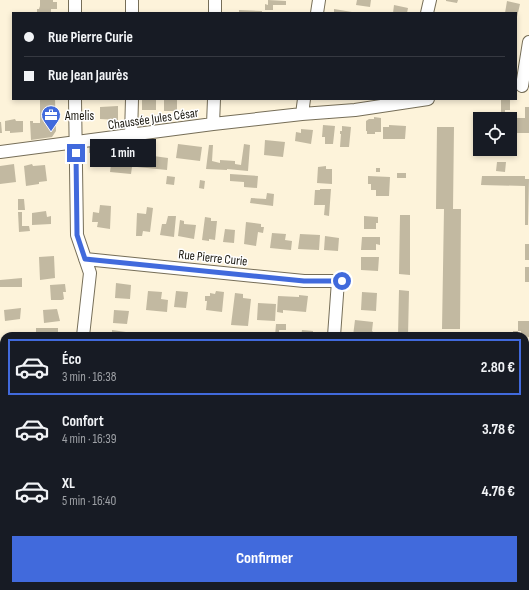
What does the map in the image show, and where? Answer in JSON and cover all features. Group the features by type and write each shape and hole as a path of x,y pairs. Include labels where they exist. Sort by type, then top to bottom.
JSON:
{"street":[{"path":"75,0 75,12"},
{"path":"214,12 215,0"},
{"path":"317,12 319,0"},
{"path":"427,12 430,0"},
{"path":"522,86 529,42"},
{"path":"75,100 77,235 90,274 83,332"},
{"path":"131,135 132,100"},
{"path":"213,124 214,100"},
{"path":"302,114 304,100"},
{"name":"Chaussée Jules César","path":"0,152 213,124 302,114 355,110 411,100"},
{"name":"Rue Pierre Curie","path":"85,259 304,281 340,281 334,332"}],"building":[{"path":"40,0 53,0 53,2 57,2 57,9 51,9 51,12 37,12 37,9 39,9"},
{"path":"268,0 286,1 286,5 273,5 273,10 265,10 265,4 268,5"},
{"path":"357,0 371,0 370,7 356,5"},
{"path":"446,0 458,0 457,3"},
{"path":"507,1 520,4 517,17 517,12 505,12"},
{"path":"394,5 408,8 407,12 393,12"},
{"path":"334,9 352,12 334,12"},
{"path":"239,10 262,11 262,12 239,12"},
{"path":"40,100 55,100 56,131 52,137 31,140 30,121 33,121 33,123 40,123"},
{"path":"142,100 156,100 156,110 142,110"},
{"path":"164,100 177,100 177,111 164,111"},
{"path":"501,100 510,100 510,110 505,110 505,112 501,112"},
{"path":"118,106 118,120 100,119 100,107"},
{"path":"525,107 529,107 529,133 517,133 517,118 525,118"},
{"path":"374,117 381,118 381,132 367,134 366,121 369,119 374,119"},
{"path":"15,119 16,121 23,121 23,132 10,133 10,131 5,131 5,121"},
{"path":"1,122 2,133 0,133"},
{"path":"323,125 335,126 333,144 325,144 325,137 322,137"},
{"path":"389,125 406,126 405,139 383,139 383,127 389,127"},
{"path":"342,126 351,127 349,147 340,147 340,131 342,131"},
{"path":"437,127 454,127 453,209 461,209 460,329 442,329 444,209 436,209"},
{"path":"301,129 313,130 311,144 295,141 296,132 301,133"},
{"path":"265,140 285,142 283,157 264,155"},
{"path":"134,141 140,141 139,147 134,146"},
{"path":"178,144 202,147 200,161 176,158"},
{"path":"244,144 250,145 248,171 206,169 209,145 213,145 212,161 220,163 220,160 235,161 235,164 241,165"},
{"path":"108,145 109,151 89,153 89,147"},
{"path":"139,154 168,158 167,170 137,167"},
{"path":"112,157 133,160 131,174 110,172"},
{"path":"497,162 506,162 505,172 496,171"},
{"path":"14,164 16,182 0,184 0,166"},
{"path":"32,164 33,166 45,165 47,181 26,186 24,166"},
{"path":"326,166 326,169 332,169 332,184 317,183 318,167"},
{"path":"376,168 380,168 380,172 376,172"},
{"path":"397,173 406,173 406,178 397,178"},
{"path":"230,174 258,176 257,188 244,187 244,182 230,181"},
{"path":"167,176 175,177 174,185 166,184"},
{"path":"368,176 390,177 389,196 376,196 376,190 371,190 371,184 368,184"},
{"path":"482,176 525,176 525,179 529,179 528,225 525,225 525,186 481,185"},
{"path":"200,180 205,181 204,189 199,188"},
{"path":"331,189 329,216 324,215 325,205 314,205 315,190"},
{"path":"267,193 274,194 273,206 250,203 251,198 266,199"},
{"path":"18,199 24,199 25,210 18,210"},
{"path":"100,205 111,206 110,229 97,227 98,222 92,222 93,212 99,213"},
{"path":"147,207 153,208 150,232 143,231 142,236 136,236 137,213 146,214"},
{"path":"46,211 47,217 51,216 51,224 32,225 32,213"},
{"path":"18,212 22,212 22,226 29,226 30,231 19,232"},
{"path":"400,215 410,215 410,275 399,274"},
{"path":"168,216 176,216 174,237 160,235 162,224 166,224"},
{"path":"364,216 378,217 376,229 364,229"},
{"path":"205,217 211,218 211,221 217,221 215,240 202,240"},
{"path":"180,220 184,221 184,224 196,225 194,239 178,236"},
{"path":"246,222 261,224 261,227 264,227 263,233 258,232 256,246 244,244"},
{"path":"225,229 235,230 234,243 223,242"},
{"path":"272,233 286,234 285,240 292,241 291,250 270,248"},
{"path":"300,234 320,235 319,250 298,249"},
{"path":"325,236 339,238 338,251 324,250"},
{"path":"362,237 380,237 380,245 376,244 376,250 361,250"},
{"path":"525,244 529,244 529,260 525,260"},
{"path":"54,256 55,278 40,280 39,257"},
{"path":"361,257 379,257 378,271 361,270"},
{"path":"525,267 529,267 529,282 525,282"},
{"path":"22,278 22,287 0,287 0,280"},
{"path":"116,283 131,285 130,299 115,298"},
{"path":"65,284 66,292 63,292 64,299 51,300 50,285"},
{"path":"399,290 409,291 408,332 398,332"},
{"path":"148,291 162,292 161,299 168,300 167,312 146,310"},
{"path":"176,291 188,292 186,308 174,307"},
{"path":"216,291 224,292 222,312 206,310 207,301 205,301 205,296 210,296 210,293 215,294"},
{"path":"362,292 377,293 376,311 361,310"},
{"path":"235,293 243,294 243,298 251,299 248,326 231,325"},
{"path":"299,295 308,296 306,312 283,310 283,313 277,312 278,296 299,297"},
{"path":"258,303 276,304 275,321 257,320"},
{"path":"21,308 20,319 5,321 4,310"},
{"path":"57,309 60,321 44,323 43,310"},
{"path":"114,310 129,311 127,324 113,323"},
{"path":"355,320 373,322 373,332 354,332"},
{"path":"518,321 529,321 529,332 518,331"},
{"path":"276,324 286,324 286,330 279,330 279,332 275,332"},
{"path":"36,328 58,328 58,332 36,332"},
{"path":"112,330 126,332 112,332"},
{"path":"302,330 313,331 313,332 302,332"}],"place":[{"name":"Amelis","path":"51,132"}],"route":[{"path":"76,153 77,235 85,259 304,281 342,281"}]}
